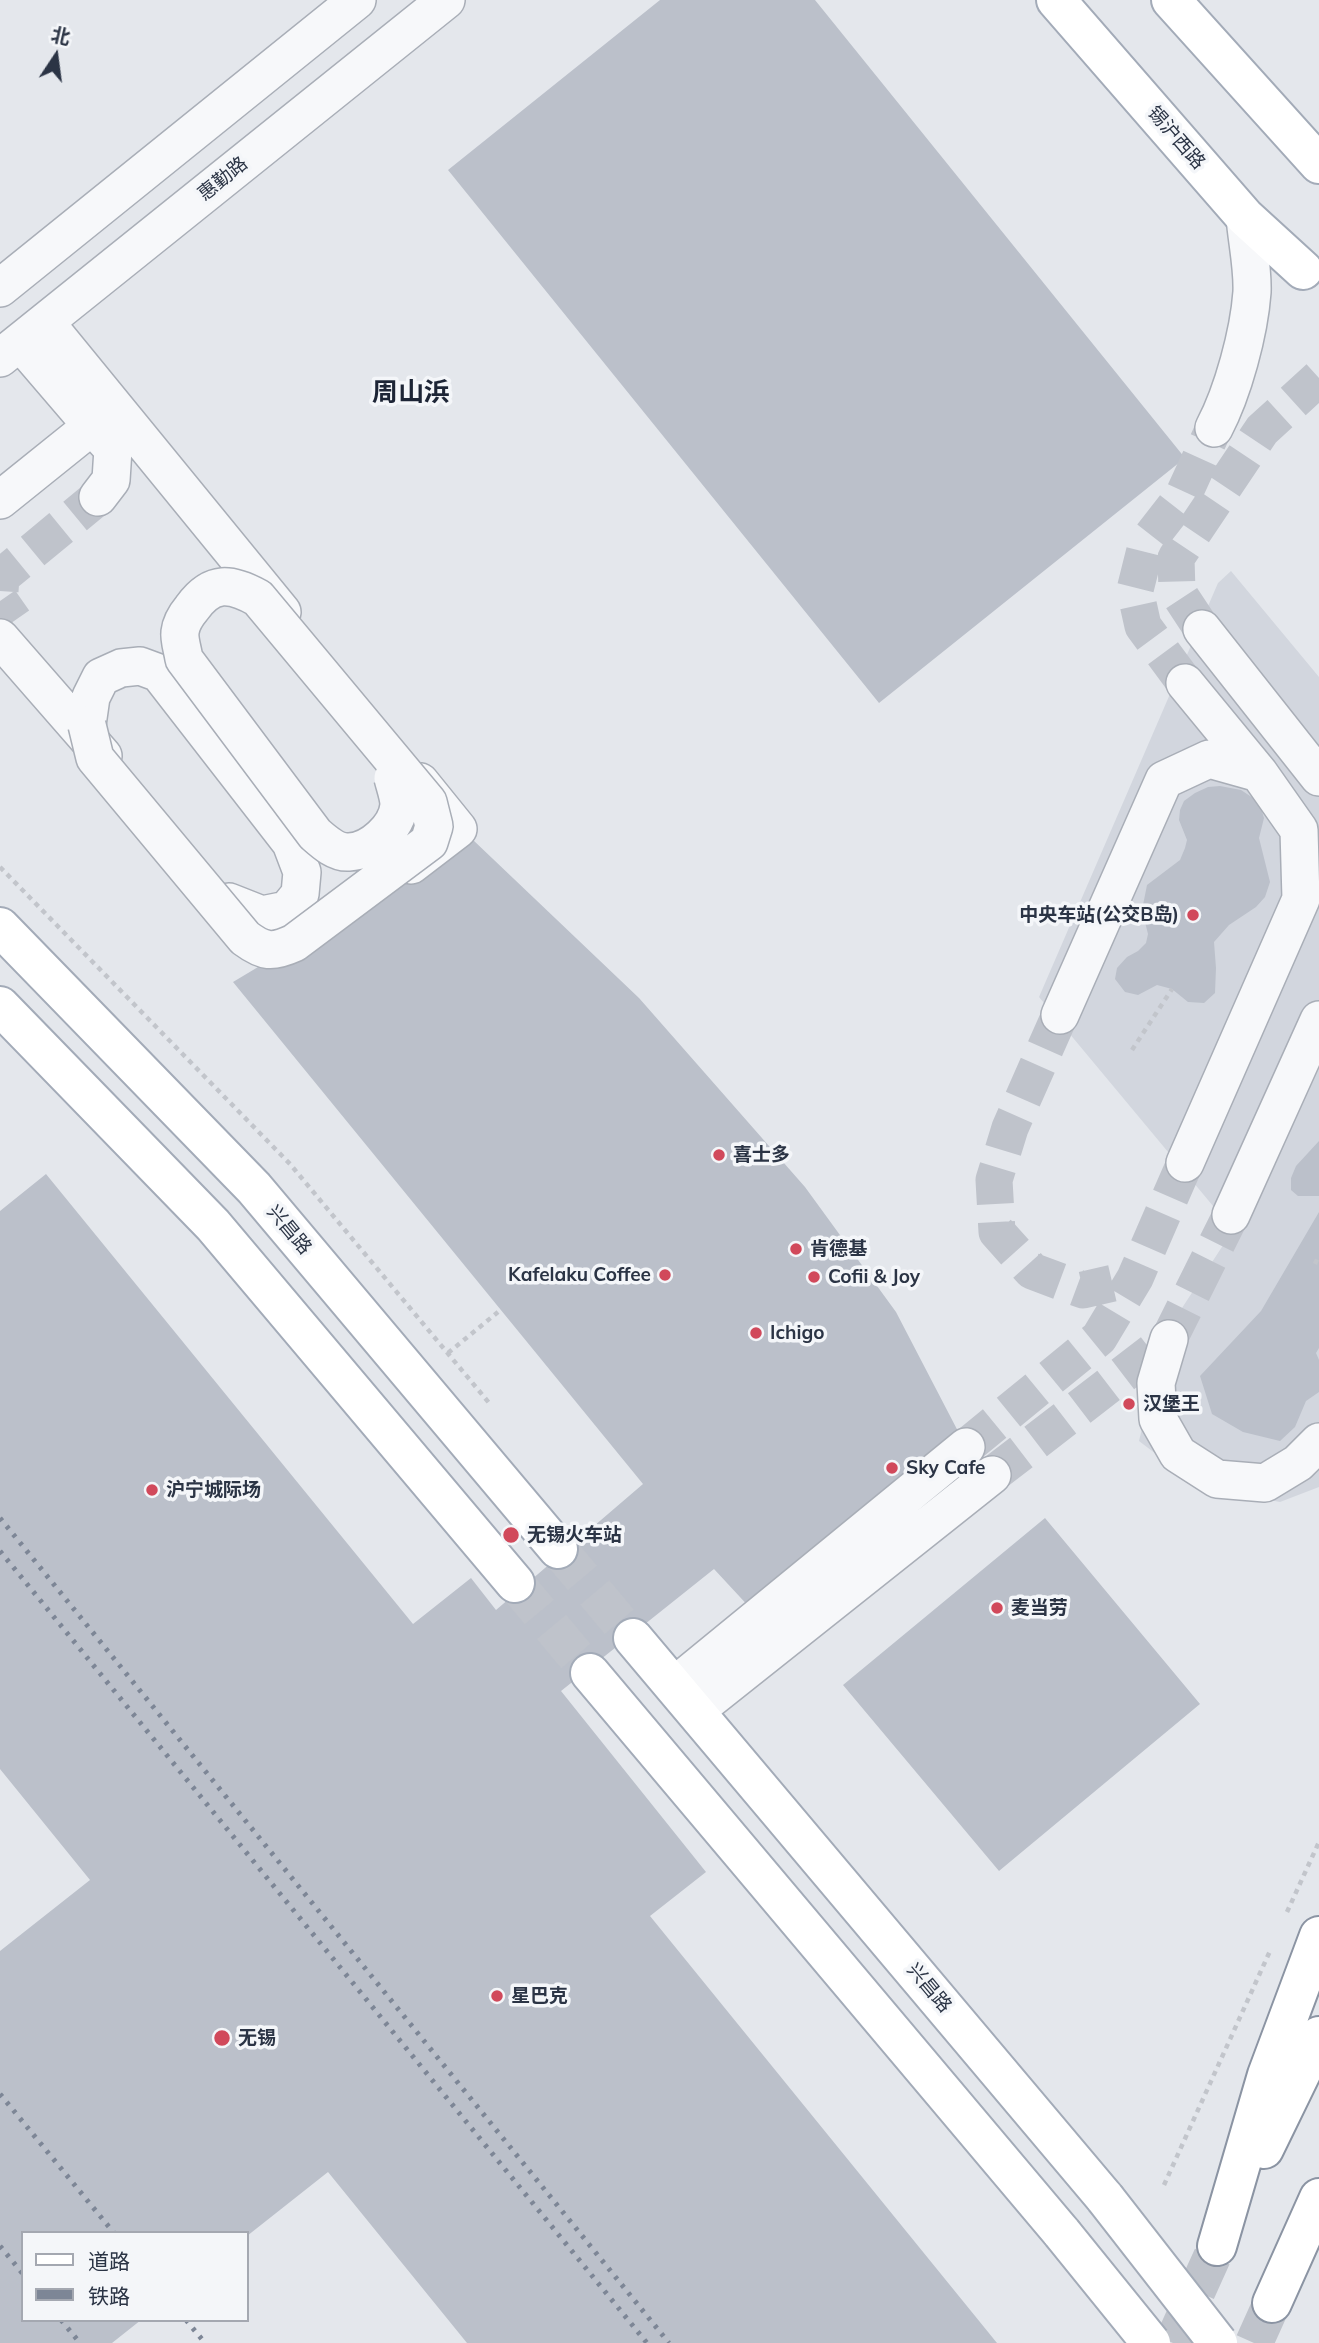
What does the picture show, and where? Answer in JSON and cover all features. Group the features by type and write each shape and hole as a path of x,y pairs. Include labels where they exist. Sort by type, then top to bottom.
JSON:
{"main road":[{"name":"锡沪西路","path":"1056,0 1245,217 1303,270"},
{"path":"1171,0 1319,164"},
{"name":"兴昌路","path":"0,927 254,1188 558,1549"},
{"path":"0,1006 213,1225 515,1583"},
{"name":"兴昌路","path":"634,1638 1105,2198 1218,2343"},
{"path":"590,1673 1062,2233 1151,2343"},
{"path":"1319,1936 1267,2075 1217,2246 1319,2036"},
{"path":"1319,2198 1272,2303 1319,2231"}],"street":[{"path":"0,288 357,0"},
{"name":"惠勤路","path":"22,341 446,0"},
{"path":"1214,428 1226,406 1241,351 1252,292 1245,217"},
{"path":"22,341 113,449 111,480 98,498"},
{"path":"0,638 282,963 458,829 385,739 22,341"},
{"path":"0,500 92,426"},
{"path":"229,902 262,915 287,910 300,894 302,872 291,843 159,673 140,666 121,668 101,677 91,697 86,725 95,758 244,939 261,949 278,950 294,943 429,842 434,826 428,802 258,598 239,587 216,587 199,598 185,616 179,632 184,659 315,834 331,847 348,853 369,846 384,835 394,822 399,805 393,778 385,739"},
{"path":"1202,629 1319,777"},
{"path":"1185,683 1259,772 1298,830 1301,900 1185,1163"},
{"path":"1060,1015 1164,780 1209,759 1259,772"},
{"path":"1231,1215 1319,1020"},
{"path":"1169,1339 1156,1383 1158,1419 1178,1454 1217,1479 1265,1483 1298,1463 1319,1443"},
{"path":"685,1699 966,1447"},
{"path":"685,1699 992,1475"}],"path":[{"path":"1132,1050 1172,989"},
{"path":"1315,1264 1319,1255"},
{"path":"448,1353 498,1312"},
{"path":"1286,1916 1319,1842"},
{"path":"1164,2185 1275,1940"}],"shaded area":[{"path":"1231,571 1319,677 1319,1487 1280,1502 1199,1487 1139,1441 1165,1334 1233,1230 1039,997 1218,583"}],"building":[{"path":"660,0 815,0 1185,458 879,703 448,170"},
{"path":"1208,787 1241,790 1259,802 1264,818 1259,838 1270,882 1265,897 1256,907 1229,925 1214,942 1215,993 1204,1003 1188,1002 1172,989 1157,985 1138,995 1125,992 1115,979 1117,968 1146,943 1148,934 1142,910 1147,885 1180,860 1185,848 1187,840 1179,820 1184,801"},
{"name":"无锡","path":"472,839 639,998 805,1187 896,1312 961,1437 752,1610 714,1569 561,1691 706,1872 650,1916 997,2343 467,2343 328,2172 248,2235 248,2231 21,2231 21,2322 138,2322 112,2343 0,2343 0,1951 90,1880 0,1769 0,1211 46,1174 413,1624 471,1578 496,1610 643,1484 233,982"},
{"path":"1319,1141 1319,1196 1298,1196 1291,1190 1291,1178 1296,1166"},
{"path":"1319,1212 1319,1348 1316,1353 1319,1360 1319,1392 1306,1401 1295,1427 1280,1441 1243,1432 1212,1414 1200,1376 1261,1311"},
{"path":"1045,1518 1200,1704 999,1871 843,1685"}],"tunnel":[{"path":"1202,629 1177,591 1176,558 1262,430 1319,378"},
{"path":"1185,683 1143,626 1135,590 1147,542 1183,496 1214,428"},
{"path":"0,591 1,577 98,497"},
{"path":"0,601 14,621"},
{"path":"1060,1015 1010,1128 994,1180 997,1232 1032,1271 1083,1290 1135,1278"},
{"path":"966,1447 1099,1338 1135,1278 1185,1163"},
{"path":"992,1475 1169,1339 1231,1215"},
{"path":"558,1549 633,1638"},
{"path":"515,1583 590,1673"},
{"path":"1173,2343 1217,2246"},
{"path":"1254,2343 1272,2303"}],"railway":[{"path":"0,1518 669,2343"},
{"path":"0,1551 647,2343"},
{"path":"0,2094 112,2231"},
{"path":"0,2246 21,2272"},
{"path":"63,2322 80,2343"},
{"path":"188,2322 205,2343"}],"place":[{"name":"中央车站(公交B岛)","path":"1193,915"},
{"name":"喜士多","path":"719,1155"},
{"name":"肯德基","path":"796,1249"},
{"name":"Kafelaku Coffee","path":"665,1275"},
{"name":"Cofii & Joy","path":"814,1277"},
{"name":"Ichigo","path":"756,1333"},
{"name":"汉堡王","path":"1129,1404"},
{"name":"Sky Cafe","path":"892,1468"},
{"name":"沪宁城际场","path":"152,1490"},
{"name":"无锡火车站","path":"511,1535"},
{"name":"麦当劳","path":"997,1608"},
{"name":"星巴克","path":"497,1996"},
{"name":"无锡","path":"222,2038"}],"district":[{"name":"周山浜","path":"411,393"}]}
